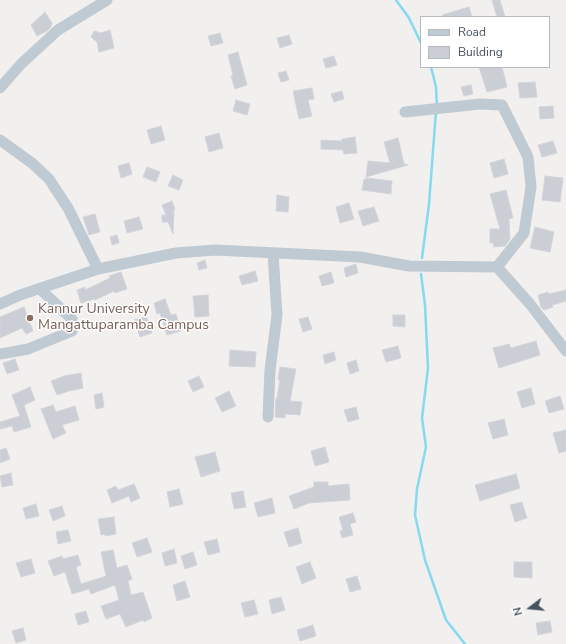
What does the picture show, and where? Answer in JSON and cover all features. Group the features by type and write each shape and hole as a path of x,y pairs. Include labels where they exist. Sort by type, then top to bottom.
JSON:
{"street":[{"path":"0,88 22,64 58,30 107,0"},
{"path":"405,112 480,104 502,105 528,157 531,187 524,233 497,267"},
{"path":"0,140 32,163 49,179 68,208 98,269"},
{"path":"0,304 98,269 184,253 215,250 360,257 409,266 497,267 530,304 566,351"},
{"path":"268,417 270,370 277,315 273,253"},
{"path":"0,354 28,349 72,331 72,319 40,289"}],"building":[{"path":"492,0 500,0 505,16 497,16"},
{"path":"469,7 472,16 442,16"},
{"path":"45,12 52,23 51,27 47,31 37,36 31,25"},
{"path":"110,30 114,48 99,52 97,42 91,37 94,31 101,33"},
{"path":"220,33 223,43 211,46 208,36"},
{"path":"289,35 292,44 280,48 277,38"},
{"path":"238,52 247,85 235,89 231,76 233,75 228,55"},
{"path":"334,56 337,65 326,68 323,59"},
{"path":"479,68 502,68 507,87 487,92"},
{"path":"286,71 289,80 281,82 278,73"},
{"path":"535,82 537,97 520,98 518,83"},
{"path":"471,85 473,94 464,96 461,87"},
{"path":"312,88 314,99 308,100 312,116 299,119 293,91"},
{"path":"342,91 344,99 334,102 331,94"},
{"path":"236,100 250,104 247,115 233,111"},
{"path":"553,106 554,118 540,119 539,107"},
{"path":"161,126 165,140 151,144 147,130"},
{"path":"219,133 223,148 209,152 205,137"},
{"path":"355,137 357,153 344,154 343,150 321,149 321,140 342,141 342,139"},
{"path":"398,138 404,164 408,165 366,177 368,161 390,163 384,142"},
{"path":"553,141 557,153 542,157 538,145"},
{"path":"504,159 508,174 494,178 490,163"},
{"path":"129,163 132,174 121,178 118,166"},
{"path":"147,167 160,172 156,182 143,177"},
{"path":"173,175 183,180 179,190 168,186"},
{"path":"545,176 563,178 560,202 542,200"},
{"path":"366,178 392,181 391,194 362,190 364,179 366,180"},
{"path":"506,190 513,218 509,219 510,239 505,246 493,247 494,243 490,243 490,229 500,229 490,194"},
{"path":"277,195 289,197 288,212 276,211"},
{"path":"172,201 175,209 173,234 168,222 162,222 162,215 166,215 162,205"},
{"path":"349,203 354,219 340,223 336,207"},
{"path":"374,207 379,221 363,226 358,211"},
{"path":"95,214 100,232 89,235 83,217"},
{"path":"139,217 143,229 127,233 124,221"},
{"path":"535,227 554,232 550,252 530,248"},
{"path":"117,235 119,243 112,245 110,237"},
{"path":"205,260 207,268 199,270 197,263"},
{"path":"356,264 358,273 346,277 344,268"},
{"path":"255,271 258,281 242,285 239,276"},
{"path":"121,272 127,289 115,293 114,291 95,300 81,303 77,290 85,287 85,290 110,278 109,276"},
{"path":"331,272 334,283 322,286 319,276"},
{"path":"566,290 566,301 552,305 553,307 544,310 541,307 538,295"},
{"path":"208,295 209,316 195,317 193,296"},
{"path":"165,299 171,315 176,314 181,331 167,335 160,313 157,314 154,303"},
{"path":"24,307 33,331 26,334 22,328 0,338 0,317"},
{"path":"393,315 405,315 405,327 393,326"},
{"path":"146,316 152,333 140,337 134,320"},
{"path":"308,317 312,329 303,332 299,319"},
{"path":"536,341 540,355 499,368 493,348 509,344 511,348"},
{"path":"398,346 401,358 386,362 382,350"},
{"path":"230,350 256,352 255,367 229,366"},
{"path":"334,352 336,360 325,364 323,355"},
{"path":"15,359 19,370 7,374 3,363"},
{"path":"356,360 359,371 350,374 347,363"},
{"path":"280,367 296,369 290,401 302,402 300,415 285,414 285,418 275,417 276,398 280,380 278,380"},
{"path":"81,373 83,388 57,395 51,381 64,376"},
{"path":"199,376 204,387 193,392 188,381"},
{"path":"30,387 35,400 24,405 31,427 14,432 12,426 0,429 0,422 20,416 12,395"},
{"path":"531,388 535,404 522,408 517,392"},
{"path":"229,391 236,406 222,412 215,398"},
{"path":"102,393 104,407 96,409 94,395"},
{"path":"560,396 564,409 549,413 545,401"},
{"path":"53,405 56,412 75,406 79,420 62,425 66,433 53,439 41,409"},
{"path":"356,407 359,419 348,422 344,410"},
{"path":"504,419 508,435 493,439 488,423"},
{"path":"566,430 566,451 559,453 553,433"},
{"path":"325,447 329,462 315,466 311,451"},
{"path":"6,448 10,459 0,463 0,450"},
{"path":"215,452 220,471 201,477 195,457"},
{"path":"11,473 13,485 2,487 0,476"},
{"path":"516,474 520,488 480,501 475,485"},
{"path":"314,482 328,482 328,486 349,484 350,500 309,503 294,509 289,496 314,487"},
{"path":"134,484 140,498 131,502 129,496 112,503 107,490 116,486 118,490"},
{"path":"179,489 183,504 170,507 167,492"},
{"path":"243,491 246,507 234,509 231,493"},
{"path":"272,498 275,513 258,517 254,503"},
{"path":"522,502 527,518 515,522 510,505"},
{"path":"36,504 39,516 26,519 23,508"},
{"path":"62,506 65,516 53,521 49,510"},
{"path":"353,513 356,522 350,524 353,535 342,538 340,531 343,530 339,517"},
{"path":"114,517 116,534 105,536 105,534 101,535 98,519"},
{"path":"298,528 302,543 289,547 284,532"},
{"path":"68,530 71,541 58,544 56,532"},
{"path":"147,538 152,552 137,557 132,543"},
{"path":"217,539 220,552 208,555 204,542"},
{"path":"174,549 177,563 165,566 162,553"},
{"path":"113,550 117,568 127,565 132,579 128,581 131,595 143,592 152,618 144,622 143,620 126,627 120,614 106,619 101,606 119,600 115,585 91,594 89,589 72,594 65,572 54,576 48,561 62,556 63,559 78,555 81,565 76,567 81,584 106,576 101,552"},
{"path":"193,552 197,565 185,569 181,556"},
{"path":"31,559 35,573 21,577 16,563"},
{"path":"310,562 316,578 302,584 296,567"},
{"path":"514,562 532,562 532,578 514,577"},
{"path":"357,576 361,589 350,592 346,579"},
{"path":"185,581 190,597 177,601 173,585"},
{"path":"281,597 285,610 272,614 269,600"},
{"path":"254,600 258,614 245,617 241,603"},
{"path":"86,611 89,622 78,625 75,614"},
{"path":"550,621 552,632 538,635 536,623"},
{"path":"313,625 316,636 300,641 297,630"},
{"path":"23,628 26,640 16,643 12,631"}],"waterway":[{"path":"396,0 409,18 420,41"},
{"path":"431,68 436,87 437,106"},
{"path":"422,258 429,204 436,111"},
{"path":"421,274 425,305 428,368 422,418 426,447 417,489 415,515 425,560 446,620 465,644"}],"place":[{"name":"Kannur University Mangattuparamba Campus","path":"30,318"}]}
